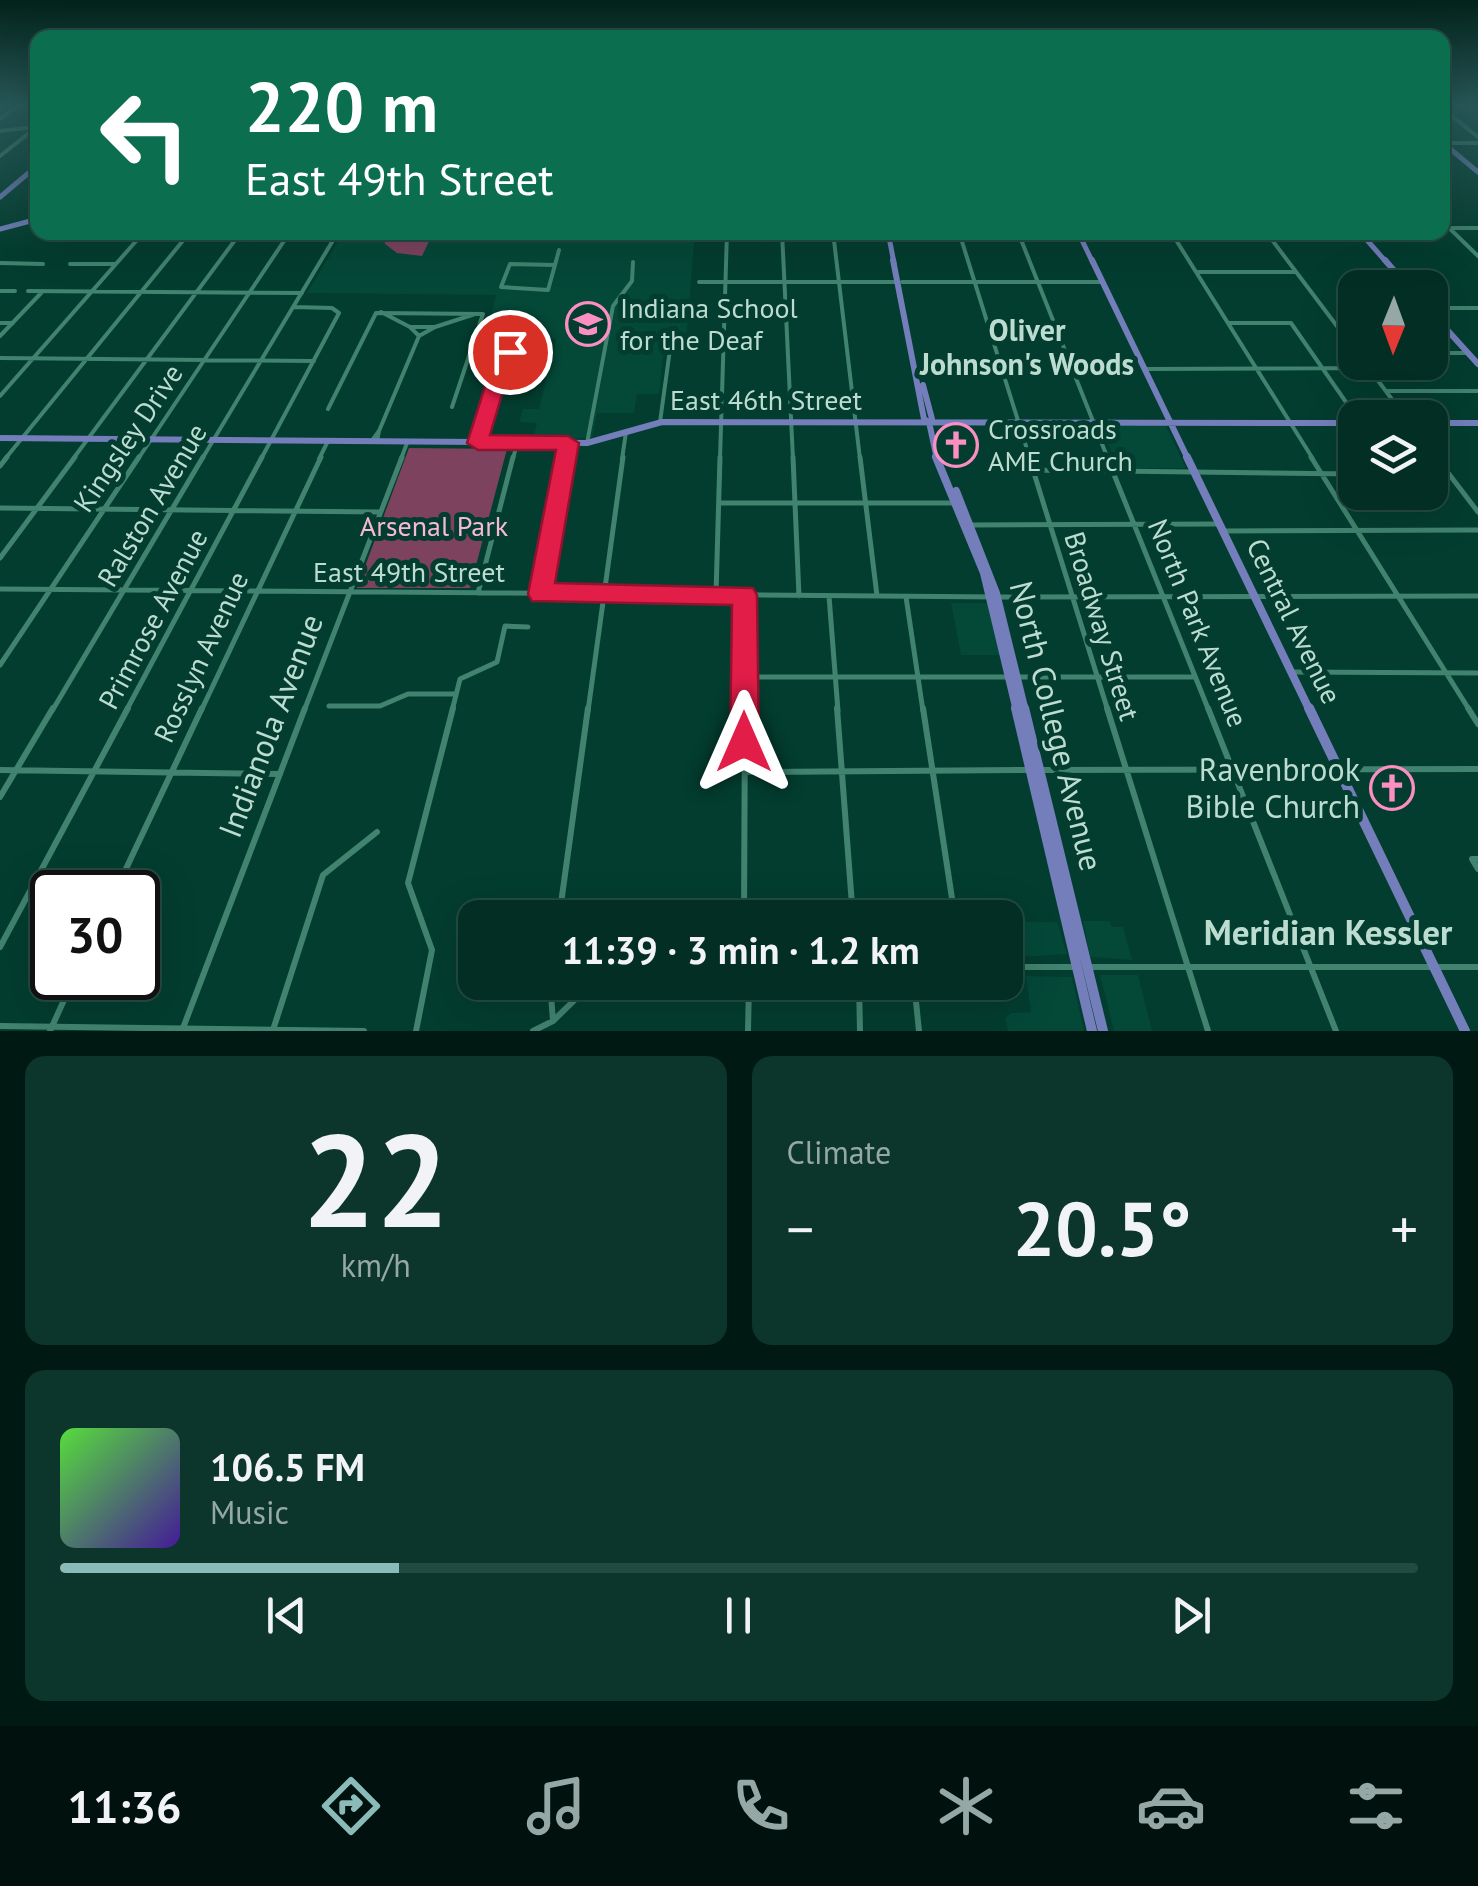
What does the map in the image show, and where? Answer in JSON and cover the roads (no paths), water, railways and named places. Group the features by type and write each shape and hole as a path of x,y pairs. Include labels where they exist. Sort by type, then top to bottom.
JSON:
{"main road":[{"path":"1458,155 1478,172"},
{"path":"2,195 30,172"},
{"path":"0,229 30,221"},
{"name":"North College Avenue","path":"892,240 932,419 929,422 936,456 994,597"},
{"name":"Central Avenue","path":"1082,240 1466,1031"},
{"path":"1367,240 1393,270"},
{"path":"1448,330 1478,364"},
{"name":"East 46th Street","path":"0,438 587,443 660,422 1338,421"},
{"path":"1448,423 1478,423"},
{"name":"North College Avenue","path":"934,441 972,524 994,597 1081,967 1092,1031"},
{"name":"North College Avenue","path":"1081,967 1103,1031"}],"street":[{"path":"1450,228 1478,228"},
{"path":"1450,229 1477,254"},
{"path":"0,396 137,240"},
{"path":"0,466 184,240"},
{"path":"0,558 235,240"},
{"name":"Kingsley Drive","path":"0,665 285,240"},
{"name":"Ralston Avenue","path":"0,797 333,240"},
{"path":"716,595 728,240"},
{"path":"782,240 799,596"},
{"path":"834,240 877,596"},
{"name":"Broadway Street","path":"961,240 1208,1031"},
{"name":"North Park Avenue","path":"1021,240 1336,1031"},
{"path":"1176,240 1478,724"},
{"path":"1272,240 1338,328"},
{"path":"555,264 510,264 501,287 548,290 560,250"},
{"path":"587,443 613,306 631,284 633,262"},
{"path":"0,263 43,264"},
{"path":"70,264 116,264"},
{"path":"1196,272 1296,272"},
{"path":"699,282 1101,282"},
{"path":"0,291 14,291"},
{"path":"28,291 302,293"},
{"path":"0,336 43,291"},
{"name":"Primrose Avenue","path":"0,947 338,314 337,310 294,307"},
{"path":"1448,309 1478,308"},
{"path":"380,312 420,336"},
{"path":"328,408 372,316 380,312 478,313 484,317 452,406"},
{"path":"374,442 420,336 478,313"},
{"path":"0,323 13,323"},
{"path":"1228,323 1291,324 1343,400"},
{"path":"410,327 436,327"},
{"path":"478,443 508,342"},
{"path":"660,422 671,342"},
{"path":"505,352 528,352"},
{"path":"1448,353 1468,353"},
{"path":"0,358 314,360"},
{"path":"1144,369 1338,367"},
{"path":"1378,380 1393,400"},
{"path":"494,387 524,387"},
{"path":"1386,391 1478,391"},
{"path":"562,900 626,432"},
{"name":"Rosslyn Avenue","path":"124,870 328,441"},
{"name":"Indianola Avenue","path":"183,1028 407,442"},
{"path":"478,593 516,443"},
{"path":"541,594 568,443"},
{"path":"1033,470 1338,474"},
{"path":"1449,474 1478,512"},
{"path":"719,503 956,503"},
{"path":"0,508 380,512"},
{"path":"972,524 1478,530"},
{"name":"East 49th Street","path":"0,589 906,597 1478,596"},
{"path":"744,595 744,900"},
{"path":"828,596 853,900"},
{"path":"906,597 952,900"},
{"path":"416,1031 432,950 408,883 456,694 462,676 498,661 505,626 528,626"},
{"path":"1291,672 1478,673"},
{"path":"744,678 1196,677"},
{"path":"329,706 380,706 408,694 456,694"},
{"path":"744,772 1478,769"},
{"path":"0,770 280,774"},
{"path":"273,1030 325,872 376,832"},
{"path":"1475,859 1478,870"},
{"path":"1023,967 1478,967"},
{"path":"51,1029 64,1000"},
{"path":"549,1000 552,1021"},
{"path":"533,1031 552,1021 575,1000"},
{"path":"748,1000 748,1031"},
{"path":"859,1000 860,1031"},
{"path":"916,1000 919,1031"},
{"path":"0,1026 364,1031"}],"place":[{"name":"Indiana School for the Deaf","path":"588,324"},
{"name":"Crossroads AME Church","path":"956,445"},
{"name":"Ravenbrook Bible Church","path":"1392,788"}],"district":[{"name":"Oliver Johnson's Woods","path":"1027,348"},
{"name":"Meridian Kessler","path":"1328,933"}],"park label":[{"name":"Arsenal Park","path":"434,526"}]}
